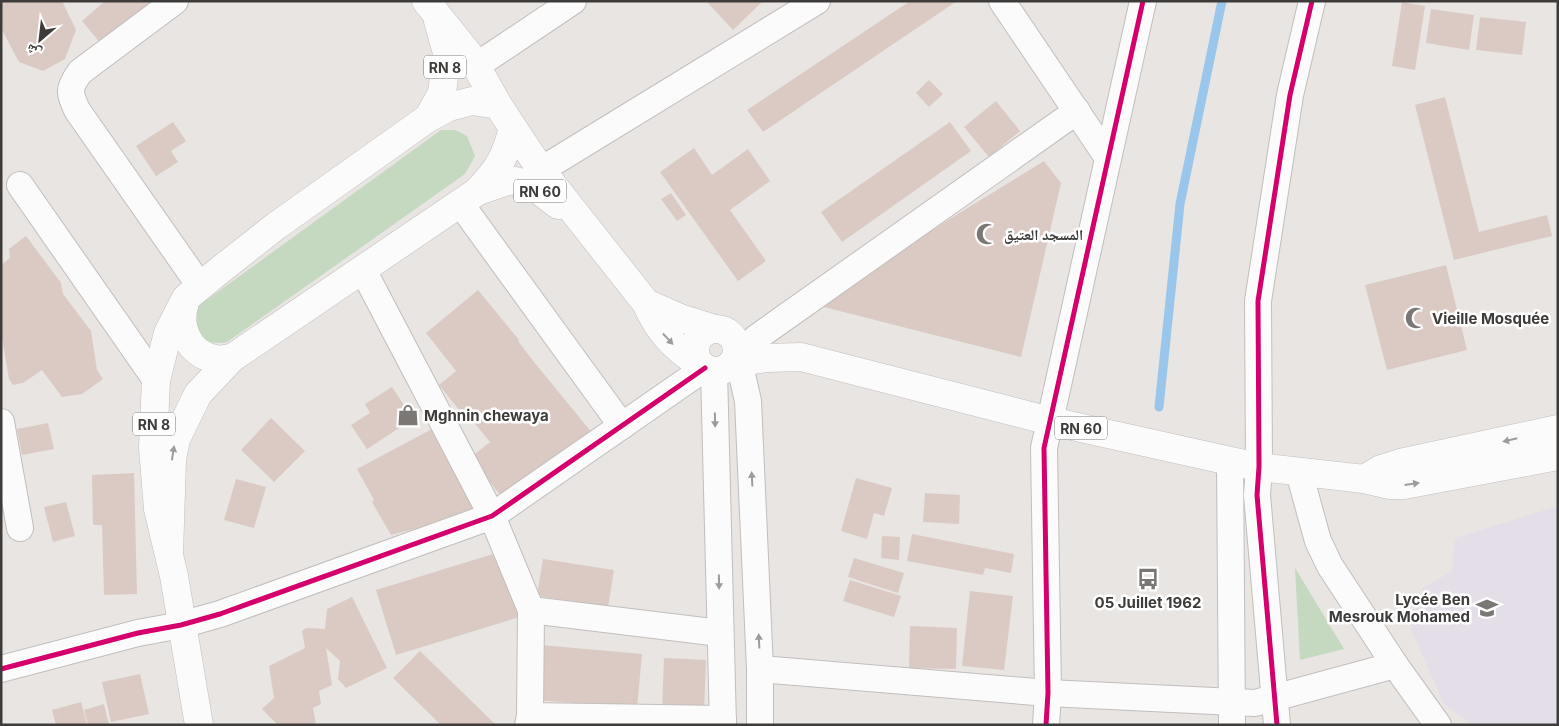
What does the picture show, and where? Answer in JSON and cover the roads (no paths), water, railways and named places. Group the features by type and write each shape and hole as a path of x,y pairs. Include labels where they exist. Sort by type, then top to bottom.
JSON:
{"main road":[{"path":"430,7 471,56 513,128 506,152 495,172 469,197 232,358 216,359 201,353 190,343 183,329 182,313 193,292 276,226 428,118 449,107 472,101 498,105"},
{"name":"RN 8","path":"428,118 442,93 447,53 430,7"},
{"name":"RN 60","path":"513,128 542,170 646,303 662,333 686,356 730,354 801,357 1050,421 1230,461 1259,467 1390,485 1404,485 1558,456"},
{"name":"RN 60","path":"469,197 511,180 532,185 552,199 590,232"},
{"name":"RN 8","path":"193,292 168,333 156,380 153,448 158,509 169,554 199,725"},
{"name":"RN 60","path":"646,303 680,318 730,354"},
{"name":"RN 8","path":"169,554 172,459 176,440 198,394 232,358"},
{"path":"1364,480 1381,469 1395,464 1558,429"}],"street":[{"path":"175,1 80,72 72,84 70,94 77,110 193,292"},
{"path":"476,66 573,1"},
{"path":"542,170 818,1"},
{"path":"1002,1 1108,158"},
{"path":"1046,725 1048,693 1044,448 1143,1"},
{"path":"1278,725 1257,495 1259,467 1258,301 1290,95 1312,1"},
{"path":"1,669 138,633 181,626 220,614 492,516 730,354 1077,111"},
{"path":"20,185 156,380"},
{"path":"469,197 622,426"},
{"path":"363,270 492,516 531,610 529,720 723,722 720,634 730,354"},
{"path":"730,354 748,401 760,669 760,725"},
{"path":"1,422 20,528"},
{"path":"1230,461 1231,713"},
{"path":"1299,472 1318,541 1330,566 1395,665 1438,725"},
{"path":"531,610 720,634"},
{"path":"760,669 1048,693 1231,713 1276,697 1395,665"}],"waterway":[{"path":"1159,407 1180,204 1222,1"}],"place":[{"name":"المسجد العتيق","path":"987,234"},
{"name":"Vieille Mosquée","path":"1416,318"},
{"name":"Mghnin chewaya","path":"408,415"},
{"name":"05 Juillet 1962","path":"1148,579"},
{"name":"Lycée Ben Mesrouk Mohamed","path":"1487,608"}]}
